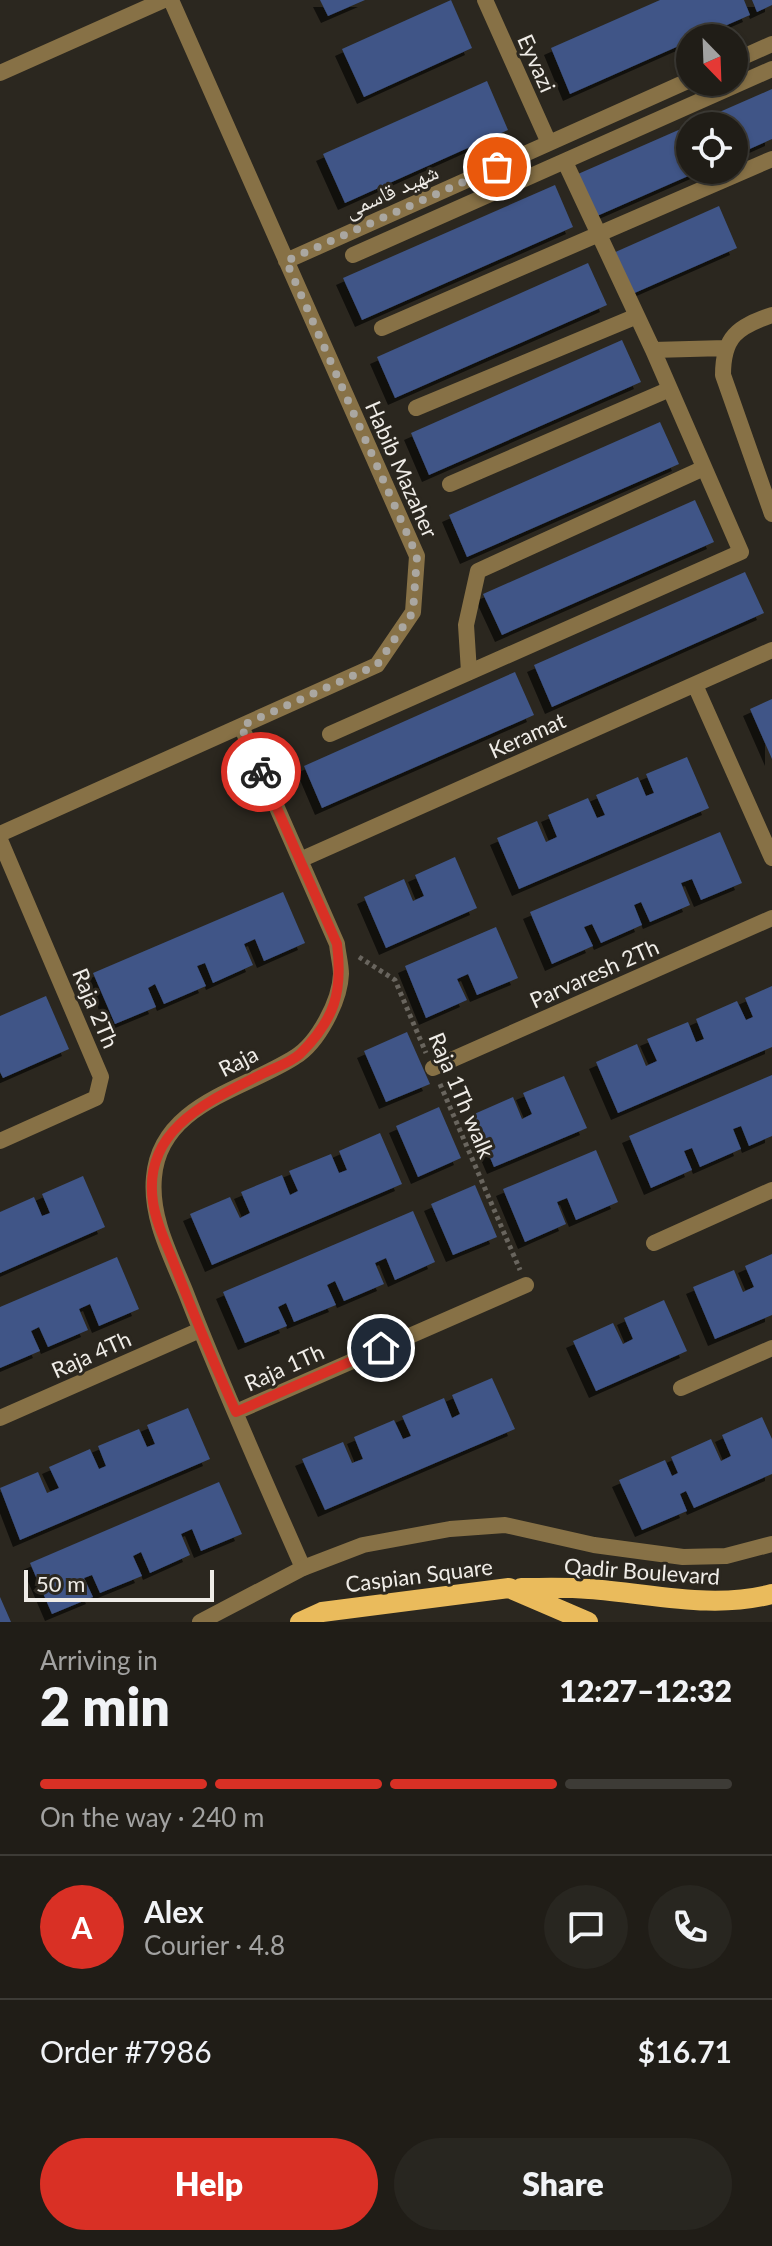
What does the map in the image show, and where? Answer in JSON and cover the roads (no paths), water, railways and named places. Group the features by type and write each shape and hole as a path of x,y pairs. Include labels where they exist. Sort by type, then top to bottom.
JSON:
{"main road":[{"name":"Qadir Boulevard","path":"509,1588 589,1589 686,1601 731,1601 772,1594"},
{"name":"Caspian Square","path":"300,1622 322,1612 509,1588 588,1622"}],"street":[{"path":"0,73 164,0"},
{"name":"Habib Mazaher","path":"0,834 377,665 413,612 417,556 171,0"},
{"name":"Eyvazi","path":"485,0 549,143"},
{"path":"748,55 772,44"},
{"path":"353,255 772,69"},
{"name":"شهید قاسمی","path":"286,261 676,86"},
{"path":"382,328 772,159"},
{"path":"330,734 741,552 653,350 565,162"},
{"path":"772,315 741,329 726,348 723,375 772,514"},
{"path":"416,408 637,316"},
{"path":"653,350 726,348"},
{"path":"450,484 670,389"},
{"path":"469,672 466,625 478,571 704,468"},
{"name":"Keramat","path":"300,860 772,650"},
{"path":"695,685 772,858"},
{"name":"Raja","path":"241,726 337,944 341,975 334,1007 298,1056 204,1103 180,1122 161,1147 154,1174 153,1201 162,1234 200,1330 303,1568"},
{"path":"755,819 772,812"},
{"name":"Raja 2Th","path":"0,840 101,1077 96,1098 0,1141"},
{"name":"Parvaresh 2Th","path":"433,1068 772,918"},
{"path":"654,1243 772,1190"},
{"name":"Raja 1Th","path":"236,1412 526,1285"},
{"name":"Raja 4Th","path":"0,1418 200,1330"},
{"path":"681,1388 772,1348"},
{"path":"200,1622 303,1568 363,1545 450,1529 505,1525 594,1545 683,1557 726,1556 772,1544"}]}
